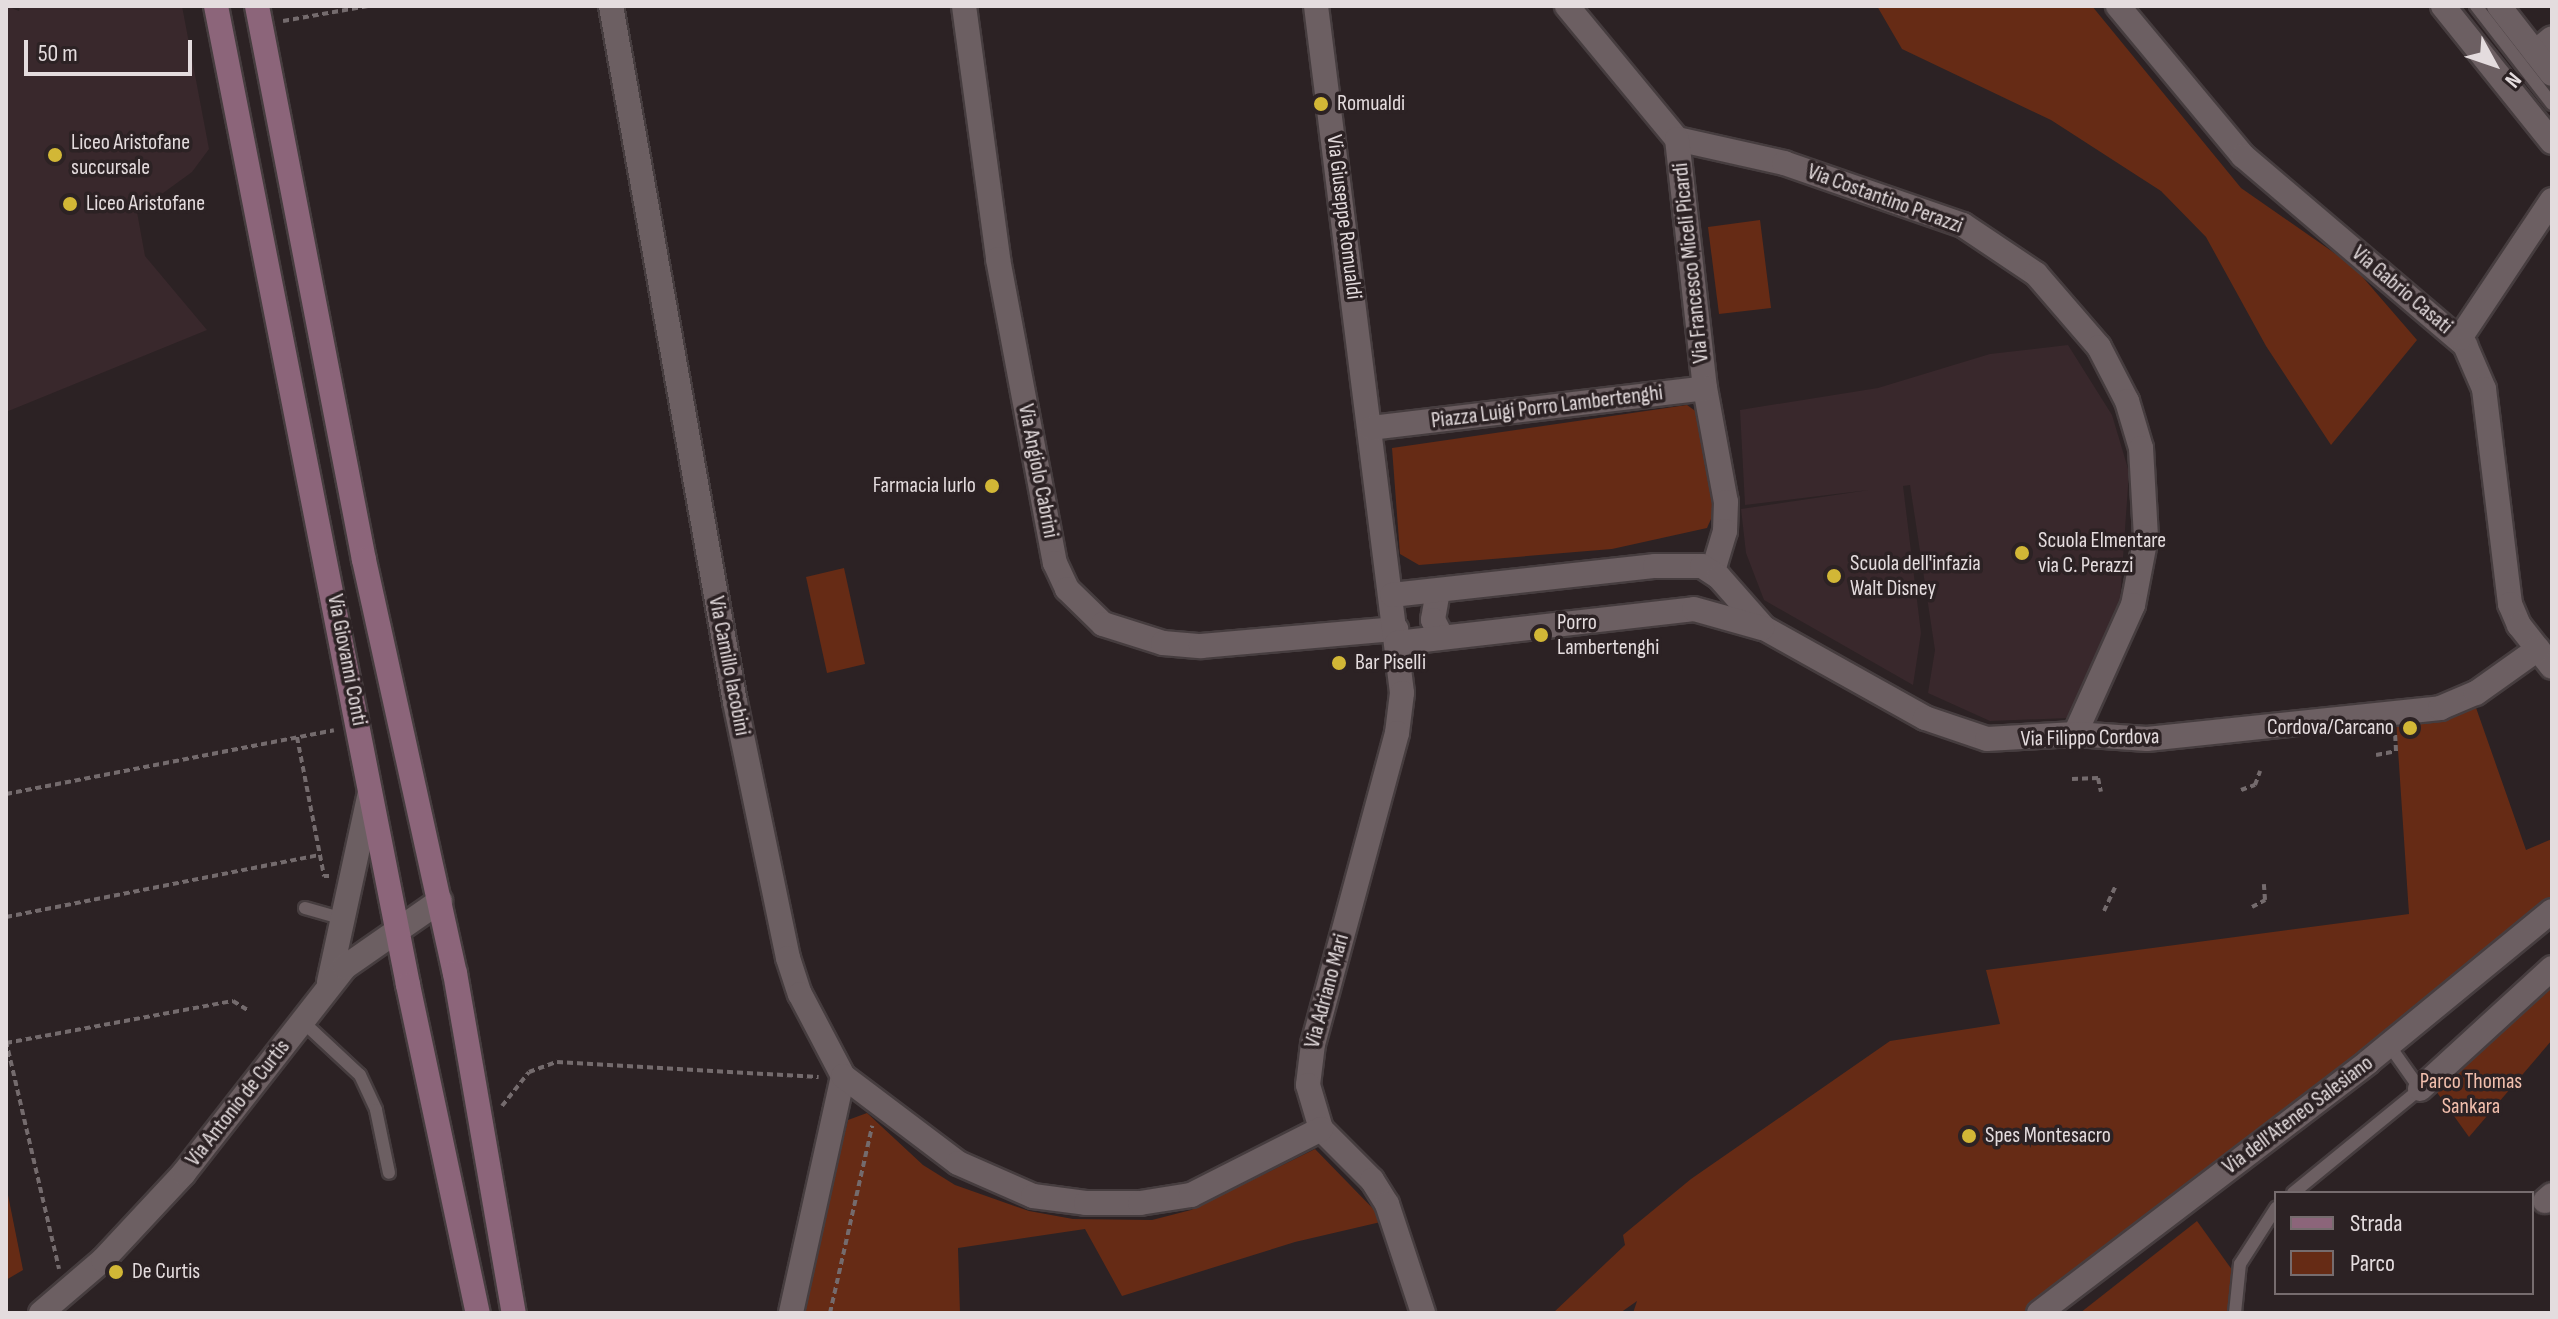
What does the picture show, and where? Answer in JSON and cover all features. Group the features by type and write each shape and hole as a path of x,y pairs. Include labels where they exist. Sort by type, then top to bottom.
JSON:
{"main road":[{"name":"Via Giovanni Conti","path":"216,6 478,1313"},
{"name":"Via Giovanni Conti","path":"259,15 364,560 440,901 514,1313"}],"street":[{"name":"Via Camillo Iacobini","path":"611,6 735,702 788,958 800,994 843,1076"},
{"name":"Via Angiolo Cabrini","path":"964,6 998,259 1055,563 1067,589 1085,610 1116,631 1173,644 1396,636"},
{"name":"Via Giuseppe Romualdi","path":"1316,6 1371,428"},
{"path":"1567,6 1677,139"},
{"name":"Via Gabrio Casati","path":"2118,6 2243,156 2460,338 2483,381 2510,604 2545,658"},
{"path":"2443,6 2552,142"},
{"path":"2499,6 2544,45 2552,74"},
{"name":"Via Francesco Miceli Picardi","path":"1677,139 1705,388"},
{"name":"Via Costantino Perazzi","path":"1677,139 1784,163 1973,230 2036,274 2099,347 2127,401 2141,448 2146,537 2133,605 2075,734"},
{"path":"2460,338 2552,200"},
{"path":"1392,595 1677,565 1713,571 1726,511 1705,388"},
{"name":"Piazza Luigi Porro Lambertenghi","path":"1371,428 1705,388"},
{"path":"1371,428 1396,636 1442,637 1678,610 1711,610 1764,628"},
{"path":"1677,565 1688,584 1678,610"},
{"name":"Via Filippo Cordova","path":"1713,571 1764,628 1966,736 2075,734 2147,739 2440,708 2545,658"},
{"path":"1438,591 1433,620 1442,637"},
{"name":"Via Adriano Mari","path":"1396,636 1402,693 1397,733 1310,1055 1310,1103 1321,1129 1372,1180 1387,1204 1423,1313"},
{"path":"327,988 371,789"},
{"name":"Via Antonio de Curtis","path":"41,1313 65,1294 184,1173 327,988 361,953 440,901"},
{"name":"Via dell'Ateneo Salesiano","path":"2039,1313 2389,1045 2552,911"},
{"path":"2420,1089 2552,968"},
{"path":"791,1313 843,1076 942,1153 998,1183 1033,1196 1086,1203 1140,1203 1191,1195 1321,1129"}],"lane":[{"path":"2476,6 2552,104"},
{"path":"305,908 344,919"},
{"path":"302,1021 349,1061 366,1084 389,1173"},
{"path":"2295,1191 2420,1089 2389,1045"},
{"path":"2235,1313 2240,1264 2274,1211"}],"path":[{"path":"259,15 368,6"},
{"path":"2376,755 2396,751 2394,720"},
{"path":"6,794 360,725"},
{"path":"297,737 324,876 353,876"},
{"path":"2241,790 2255,785 2260,771"},
{"path":"2072,779 2098,778 2101,792"},
{"path":"6,917 320,855"},
{"path":"2252,907 2265,900 2264,884"},
{"path":"2104,911 2115,887"},
{"path":"65,1294 6,1042 233,1001 249,1011"},
{"path":"482,1138 529,1072 557,1062 796,1078 843,1076"},
{"path":"830,1313 877,1104"}],"shaded area":[{"name":"Liceo Aristofane","path":"6,6 19,11 20,6 182,6 209,149 192,172 137,212 145,256 207,330 6,412"},
{"name":"Scuola Elmentare via C. Perazzi","path":"2068,345 2112,415 2129,472 2120,601 2069,718 1990,721 1928,693 1935,650 1910,485 1903,486 1921,633 1913,685 1764,600 1746,553 1741,509 1869,490 1745,505 1740,410 1878,388 1990,354"}],"green space":[{"path":"1877,6 2092,6 2241,188 2353,266 2417,340 2331,445 2266,346 2206,237 2161,191 2051,120 1902,49"},
{"path":"1760,220 1771,308 1719,314 1708,227"},
{"path":"1687,405 1701,415 1711,460 1715,510 1707,528 1612,549 1419,565 1400,554 1392,448"},
{"path":"844,568 865,664 827,673 806,577"},
{"path":"2474,702 2526,850 2552,839 2552,904 2381,1045 2212,1164 2026,1313 1633,1313 1637,1301 1620,1313 1553,1313 1625,1245 1623,1235 1691,1179 1890,1041 2000,1024 1986,970 2409,914 2396,720"},
{"name":"Parco Thomas Sankara","path":"2552,981 2552,1040 2469,1137 2436,1091"},
{"path":"867,1113 923,1165 955,1185 1029,1211 1073,1219 1152,1220 1191,1210 1315,1149 1385,1221 1295,1242 1122,1296 1085,1229 958,1248 960,1313 801,1313 848,1120"},
{"path":"6,1185 23,1270 6,1280"},
{"path":"2197,1221 2235,1274 2230,1313 2080,1313"}],"place":[{"name":"Romualdi","path":"1321,104"},
{"name":"Liceo Aristofane succursale","path":"55,155"},
{"name":"Liceo Aristofane","path":"70,204"},
{"name":"Farmacia Iurlo","path":"992,486"},
{"name":"Scuola Elmentare via C. Perazzi","path":"2022,553"},
{"name":"Scuola dell'infazia Walt Disney","path":"1834,576"},
{"name":"Porro Lambertenghi","path":"1541,635"},
{"name":"Bar Piselli","path":"1339,663"},
{"name":"Cordova/Carcano","path":"2410,728"},
{"name":"Spes Montesacro","path":"1969,1136"},
{"name":"De Curtis","path":"116,1272"}]}
